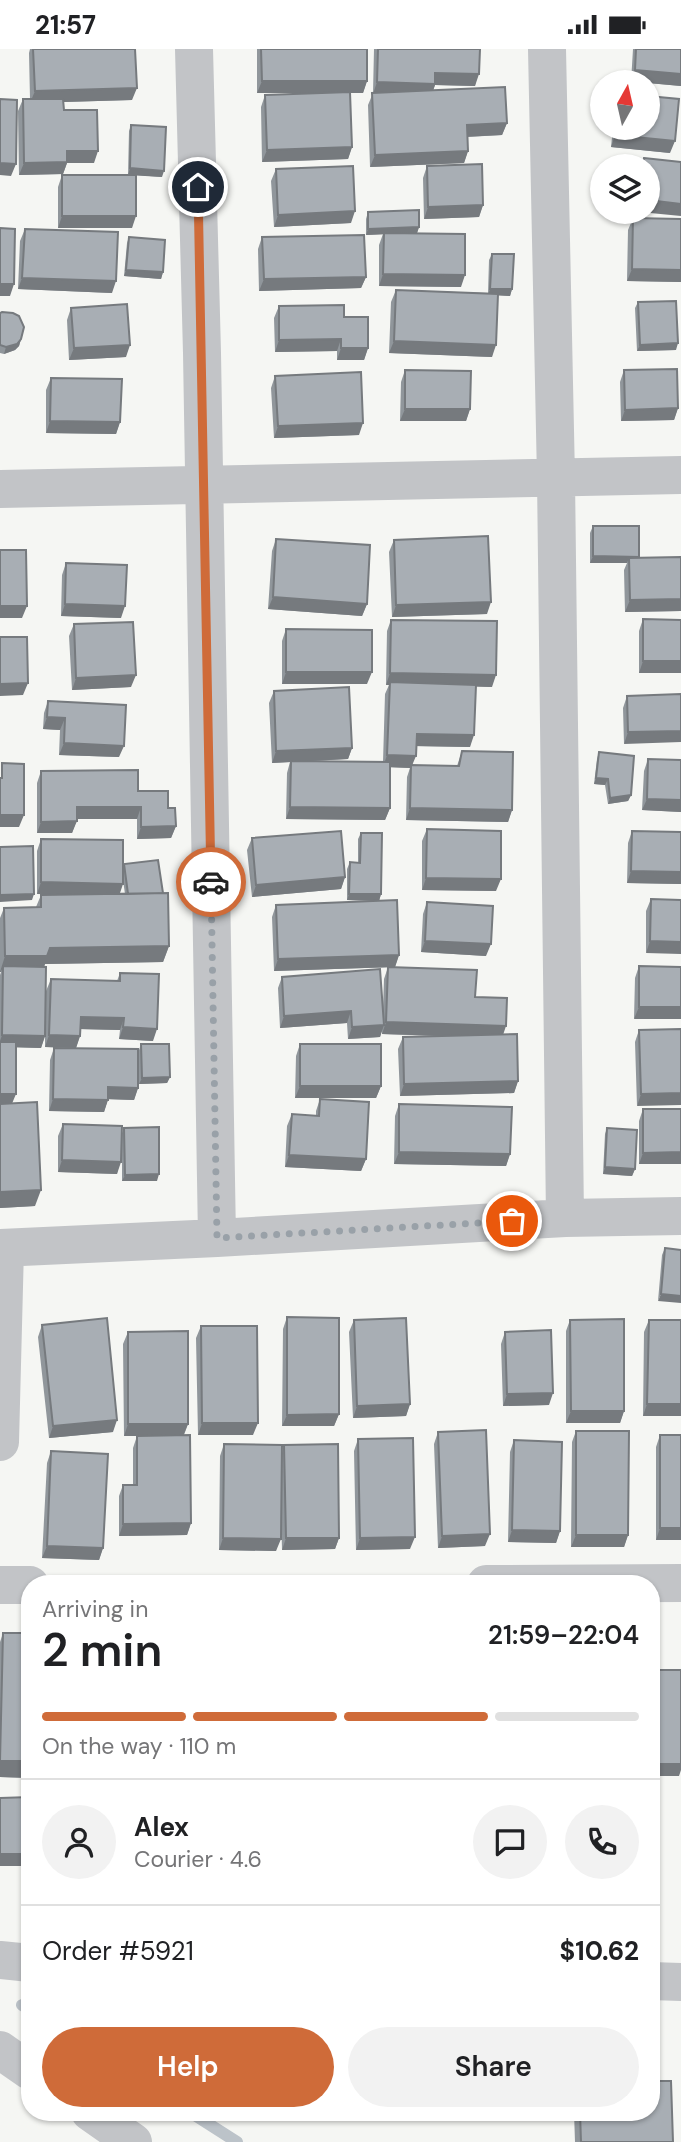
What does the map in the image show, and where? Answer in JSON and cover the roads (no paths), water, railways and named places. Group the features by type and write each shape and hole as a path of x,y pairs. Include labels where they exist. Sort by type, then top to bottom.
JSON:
{"street":[{"path":"194,49 202,353 217,1238"},
{"path":"547,49 556,478 565,1218"},
{"path":"0,489 681,475"},
{"path":"0,1442 2,1248 565,1218 681,1216"},
{"path":"660,1583 681,1583"},
{"path":"0,1585 21,1585"},
{"path":"0,1960 21,1962"},
{"path":"660,1981 681,1982"},
{"path":"0,2050 21,2065"},
{"path":"103,2121 133,2142"}],"waterway":[{"path":"204,2121 237,2142"}]}
